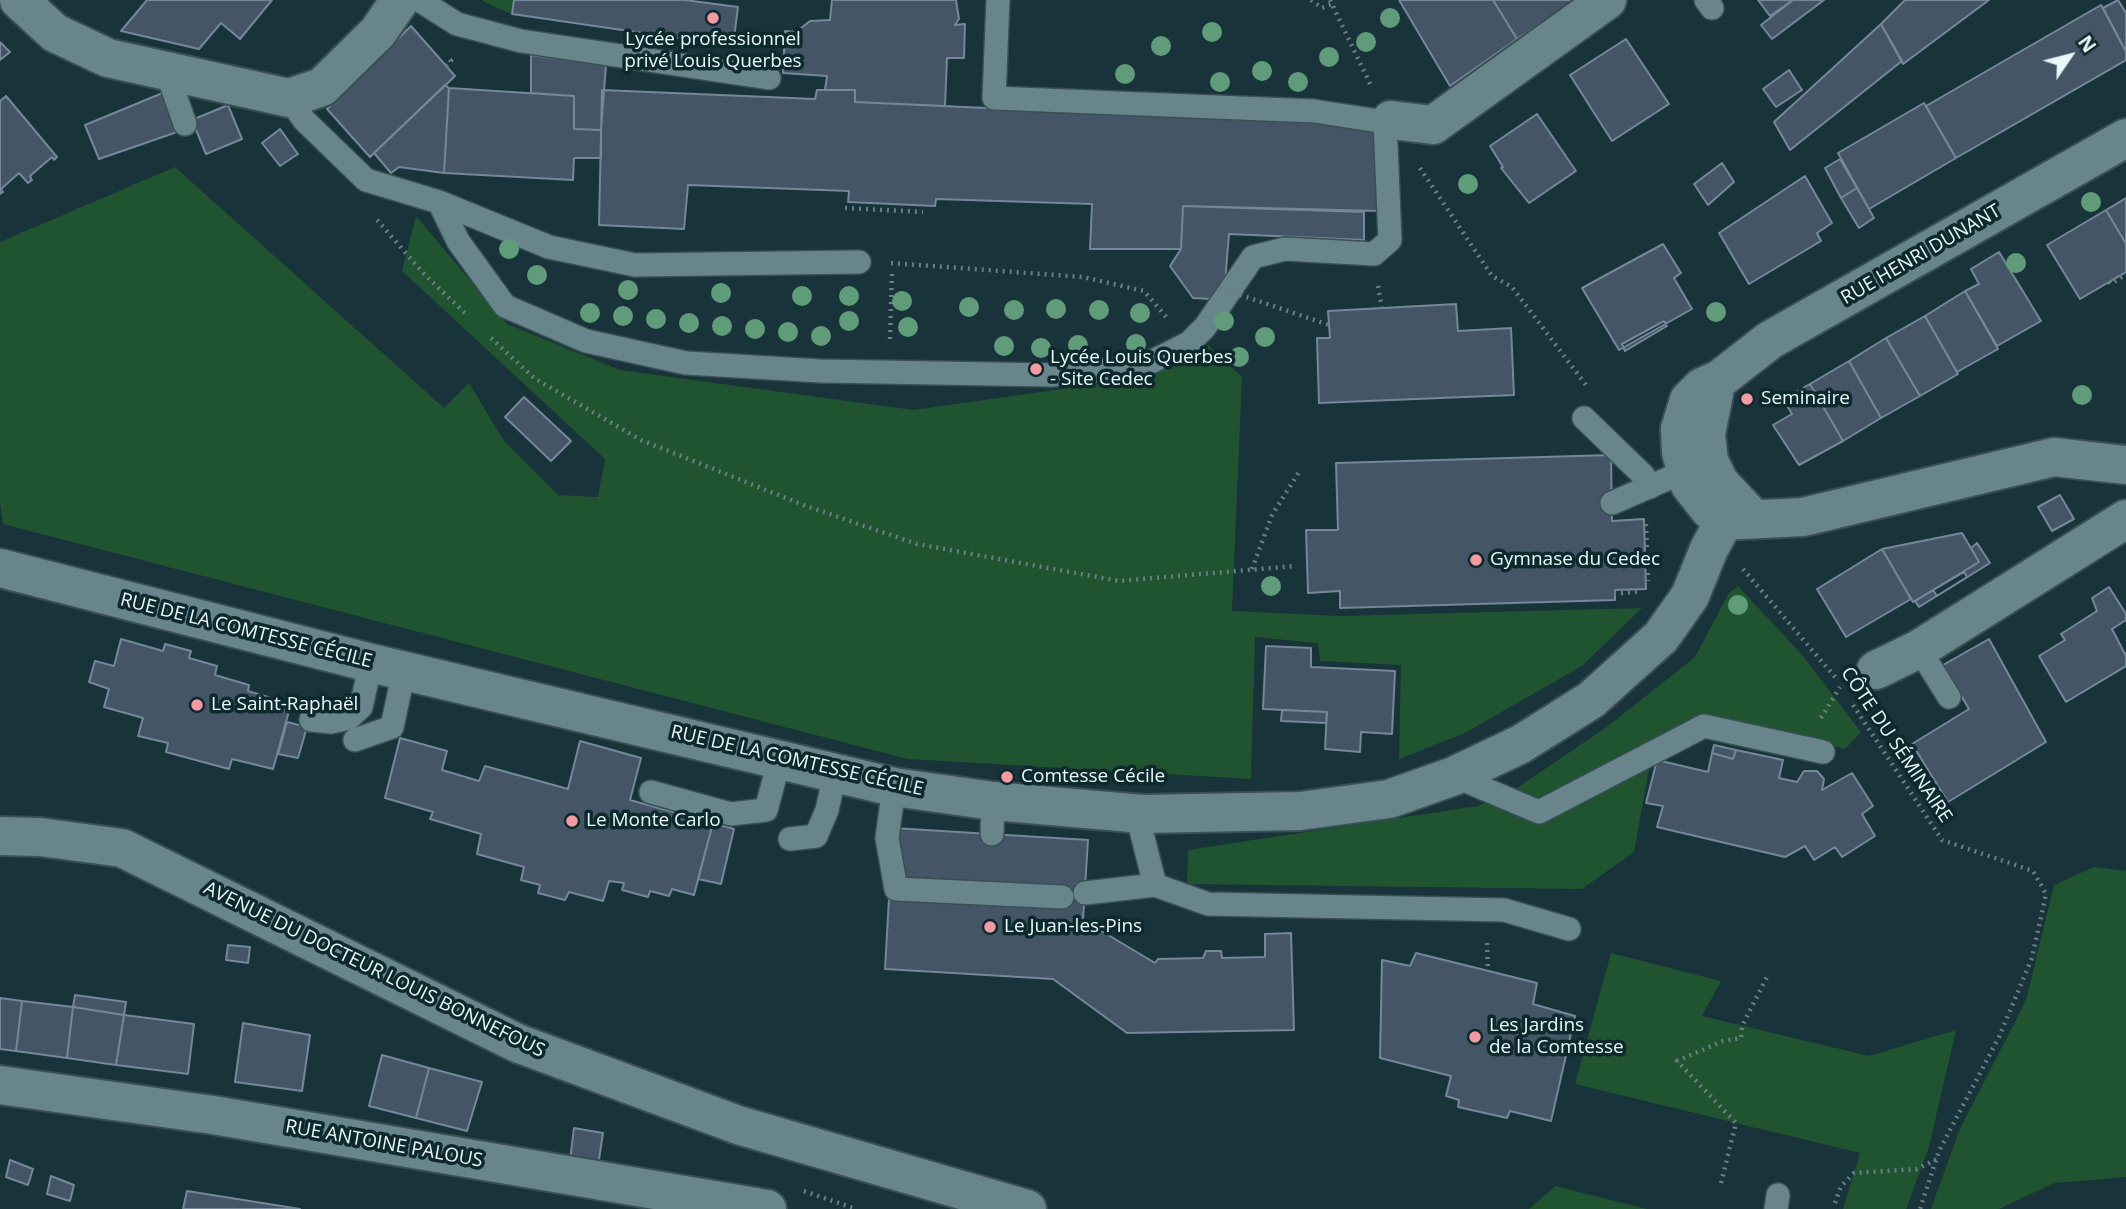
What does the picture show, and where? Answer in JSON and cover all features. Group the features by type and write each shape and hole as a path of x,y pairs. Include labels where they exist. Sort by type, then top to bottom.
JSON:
{"street":[{"path":"19,0 55,33 108,58 289,98 322,87 379,32 400,0"},
{"path":"1388,121 1433,125 1607,0"},
{"name":"RUE HENRI DUNANT","path":"1737,513 1697,496 1697,466 1720,379 1770,340 2126,138"},
{"path":"1737,513 1803,517 2054,457 2126,465"},
{"name":"RUE DE LA COMTESSE CÉCILE","path":"0,568 387,667 780,758 894,787 992,818 1300,811 1389,799 1454,776 1521,744 1591,700 1628,670 1661,637 1690,596 1737,513"},
{"path":"1876,670 1919,649 2126,519"},
{"name":"AVENUE DU DOCTEUR LOUIS BONNEFOUS","path":"0,836 40,837 122,848 517,1043 738,1125 1027,1209"},
{"name":"RUE ANTOINE PALOUS","path":"0,1085 213,1115 767,1209"}],"lane":[{"path":"419,0 457,24 521,41 769,78"},
{"path":"439,202 458,241 505,306 586,341 686,363 821,371 1051,375 1143,366 1189,343 1205,327 1253,257 1285,249 1374,254 1390,240 1388,121 1314,111 994,98 998,0"},
{"path":"167,72 185,124"},
{"path":"289,98 304,120 366,180 439,202 549,247 635,265 859,261"},
{"path":"1584,418 1643,475 1650,487"},
{"path":"1612,503 1697,466"},
{"path":"1919,649 1949,697"},
{"path":"311,720 331,722 349,718 361,707 387,667"},
{"path":"355,740 392,727 387,667"},
{"path":"1454,776 1539,813 1704,726 1824,752"},
{"path":"651,792 731,814 766,810 780,758"},
{"path":"790,839 816,836 827,810 835,774"},
{"path":"894,787 887,838 896,889 1062,897"},
{"path":"1143,814 1141,830 1155,884"},
{"path":"1085,893 1155,884 1208,904 1504,910 1569,929"}],"path":[{"path":"1311,0 1322,8 1331,2 1368,80"},
{"path":"1418,165 1492,276 1512,288 1585,383"},
{"path":"366,180 368,209 425,275 475,322"},
{"path":"845,208 890,207 923,212"},
{"path":"859,261 1083,277 1144,290"},
{"path":"889,349 892,263"},
{"path":"2109,282 2126,274"},
{"path":"1220,288 1329,325"},
{"path":"485,331 534,378 641,440 806,506 918,544 1119,581 1295,566"},
{"path":"1252,569 1272,515 1301,470"},
{"path":"1615,594 1648,590 1645,518"},
{"name":"CÔTE DU SÉMINAIRE","path":"1743,569 1832,673 1942,840 2033,871 2046,894 2032,958 1999,1037 1940,1151 1920,1209"},
{"path":"1487,941 1488,971"},
{"path":"1721,1183 1736,1123 1677,1062 1723,1041 1741,1038 1742,1026 1767,977"},
{"path":"1835,1203 1842,1186 1854,1173 1917,1169 1938,1159"}],"green space":[{"path":"481,0 514,0 512,14 499,9"},
{"path":"175,167 444,408 469,383 504,441 558,495 598,497 605,459 402,271 416,216 507,324 620,370 913,410 1141,378 1208,345 1242,377 1232,611 1341,616 1642,608 1582,666 1465,733 1399,759 1401,665 1320,661 1318,643 1255,637 1251,779 908,759 3,524 0,504 0,242"},
{"path":"1738,586 1803,656 1861,732 1845,749 1709,715 1654,742 1634,852 1582,889 1187,884 1188,850 1478,806 1517,788 1608,726 1695,657 1729,593"},
{"path":"2094,867 2126,871 2126,1177 2054,1183 1999,1209 1931,1209 1959,1131 2026,1000 2054,885"},
{"path":"1611,953 1721,981 1702,1016 1869,1056 1956,1030 1929,1147 1906,1209 1843,1209 1860,1153 1575,1084"},
{"path":"1555,1186 1647,1209 1529,1209"}],"building":[{"path":"147,0 272,0 240,39 221,23 199,49 121,31"},
{"path":"514,0 685,0 738,7 733,46 512,14"},
{"path":"832,0 956,0 959,19 955,25 965,24 964,58 947,58 945,106 855,102 855,90 825,90 827,76 783,73 785,31 796,32 810,21 830,20"},
{"path":"1399,0 1493,0 1517,39 1450,86"},
{"path":"1493,0 1575,0 1575,1 1517,39"},
{"path":"1758,0 1793,0 1770,16"},
{"path":"1793,0 1824,0 1772,39 1761,25"},
{"path":"1905,0 1989,0 1903,64 1881,24"},
{"path":"2118,0 2126,13 2126,52 2103,8"},
{"path":"2101,5 2126,52 2126,60 1956,158 1926,106"},
{"path":"1881,24 1902,61 1790,150 1774,122"},
{"path":"411,26 455,76 370,157 327,109"},
{"path":"1626,39 1669,104 1612,141 1570,75"},
{"path":"0,42 10,52 0,60"},
{"path":"531,55 606,65 601,130 574,129 574,96 531,93"},
{"path":"1789,70 1802,90 1776,107 1763,89"},
{"path":"445,85 449,88 444,173 399,167 391,173 374,153"},
{"path":"449,88 574,96 574,129 601,130 601,158 574,158 573,180 444,173"},
{"path":"602,90 815,99 817,90 855,90 855,102 1383,126 1379,211 1183,206 1181,249 1090,249 1092,204 936,199 935,206 848,202 849,191 688,185 684,229 599,225"},
{"path":"165,92 180,131 99,159 85,125"},
{"path":"6,96 57,157 54,160 52,157 30,176 32,180 28,183 19,173 1,189 3,192 0,194 0,101"},
{"path":"1924,103 1956,158 1869,209 1838,153"},
{"path":"228,105 242,139 206,154 192,120"},
{"path":"1537,114 1576,171 1529,203 1501,168 1503,167 1490,146"},
{"path":"280,129 298,154 280,166 262,143"},
{"path":"1840,159 1857,188 1841,198 1825,168"},
{"path":"1722,163 1734,182 1708,205 1694,184"},
{"path":"1805,176 1832,223 1817,233 1821,241 1749,284 1719,233"},
{"path":"1857,188 1874,218 1859,228 1841,198"},
{"path":"2126,198 2126,244 2106,210"},
{"path":"1183,206 1364,212 1364,240 1229,234 1225,283 1211,299 1193,298 1170,266 1181,249"},
{"path":"2106,210 2126,244 2126,272 2080,299 2047,245"},
{"path":"1663,244 1681,273 1674,278 1692,309 1619,350 1582,288"},
{"path":"1999,252 2041,321 1997,346 1965,291 1979,284 1971,269"},
{"path":"1965,291 1998,349 1957,372 1925,316"},
{"path":"1456,304 1458,331 1511,328 1514,395 1319,403 1317,338 1330,338 1328,311"},
{"path":"1925,316 1958,374 1920,396 1886,338"},
{"path":"1664,321 1667,326 1625,351 1622,344"},
{"path":"1886,338 1920,396 1881,418 1849,361"},
{"path":"1849,361 1881,418 1843,441 1810,384"},
{"path":"1810,384 1843,441 1799,465 1773,425 1792,414 1783,399"},
{"path":"524,397 571,441 551,461 505,417"},
{"name":"Gymnase du Cedec","path":"1611,455 1612,521 1644,519 1646,589 1615,590 1615,600 1340,608 1340,591 1308,593 1306,530 1338,530 1336,463"},
{"path":"2060,495 2074,519 2052,531 2038,507"},
{"path":"1962,533 1979,562 1913,602 1882,549"},
{"path":"1977,543 1990,563 1937,596 1933,590 1979,562 1971,548"},
{"path":"1882,549 1911,599 1846,637 1817,589"},
{"path":"1964,572 1967,577 1919,607 1915,601"},
{"path":"2109,587 2126,614 2126,620 2112,629 2126,656 2126,666 2066,702 2039,656 2065,640 2061,634 2097,611 2092,598"},
{"name":"Le Saint-Raphaël","path":"121,639 163,651 165,644 191,651 189,658 217,666 215,675 249,685 248,691 291,704 273,769 232,759 229,769 166,752 168,743 138,736 143,718 104,707 109,689 89,682 95,661 114,666"},
{"path":"1989,639 2046,742 1948,802 1912,744 1969,709 1943,665"},
{"path":"1266,646 1311,648 1311,667 1395,671 1392,734 1361,732 1360,752 1325,749 1327,712 1263,709"},
{"path":"1282,710 1327,712 1326,723 1281,721"},
{"path":"287,722 307,727 298,758 278,754"},
{"name":"Le Monte Carlo","path":"400,738 447,751 442,770 479,781 485,766 568,789 580,741 641,758 630,800 713,823 694,895 672,889 669,896 650,891 648,897 622,890 624,883 609,881 603,901 569,892 565,900 538,893 540,885 521,880 524,867 477,854 481,834 430,819 433,812 385,798"},
{"path":"1714,745 1736,750 1733,759 1712,753"},
{"path":"1736,750 1783,760 1779,778 1797,782 1804,771 1817,771 1824,779 1822,790 1852,773 1873,806 1862,814 1875,836 1842,857 1835,847 1814,860 1805,846 1785,857 1657,827 1663,806 1646,803 1657,760 1708,772 1712,753 1733,759"},
{"path":"713,823 734,829 721,884 698,879"},
{"name":"Le Juan-les-Pins","path":"893,828 1088,840 1083,920 1155,963 1158,959 1203,958 1206,951 1221,951 1222,958 1265,957 1265,934 1291,933 1294,1030 1127,1033 1053,979 885,969"},
{"path":"228,945 250,947 248,963 226,960"},
{"name":"Les Jardins de la Comtesse","path":"1416,953 1537,983 1533,1004 1575,1016 1551,1121 1510,1111 1507,1118 1458,1107 1459,1100 1446,1096 1451,1076 1380,1058 1382,960 1410,966"},
{"path":"75,995 126,1002 124,1015 73,1007"},
{"path":"0,998 22,1001 16,1051 0,1049"},
{"path":"22,1001 73,1007 67,1058 16,1051"},
{"path":"73,1007 124,1015 116,1065 67,1058"},
{"path":"124,1015 194,1024 188,1074 116,1065"},
{"path":"243,1023 310,1035 302,1091 235,1082"},
{"path":"382,1055 429,1068 416,1118 369,1106"},
{"path":"429,1068 482,1082 467,1131 416,1118"},
{"path":"574,1128 603,1133 598,1166 570,1160"},
{"path":"10,1160 33,1169 28,1185 6,1177"},
{"path":"51,1176 74,1185 70,1201 47,1194"},
{"path":"187,1191 300,1209 183,1209"}],"place":[{"name":"Lycée professionnel privé Louis Querbes","path":"713,18"},
{"name":"Lycée Louis Querbes - Site Cedec","path":"1036,369"},
{"name":"Seminaire","path":"1747,399"},
{"name":"Gymnase du Cedec","path":"1476,560"},
{"name":"Le Saint-Raphaël","path":"197,705"},
{"name":"Comtesse Cécile","path":"1007,777"},
{"name":"Le Monte Carlo","path":"572,821"},
{"name":"Le Juan-les-Pins","path":"990,927"},
{"name":"Les Jardins de la Comtesse","path":"1475,1037"}]}
